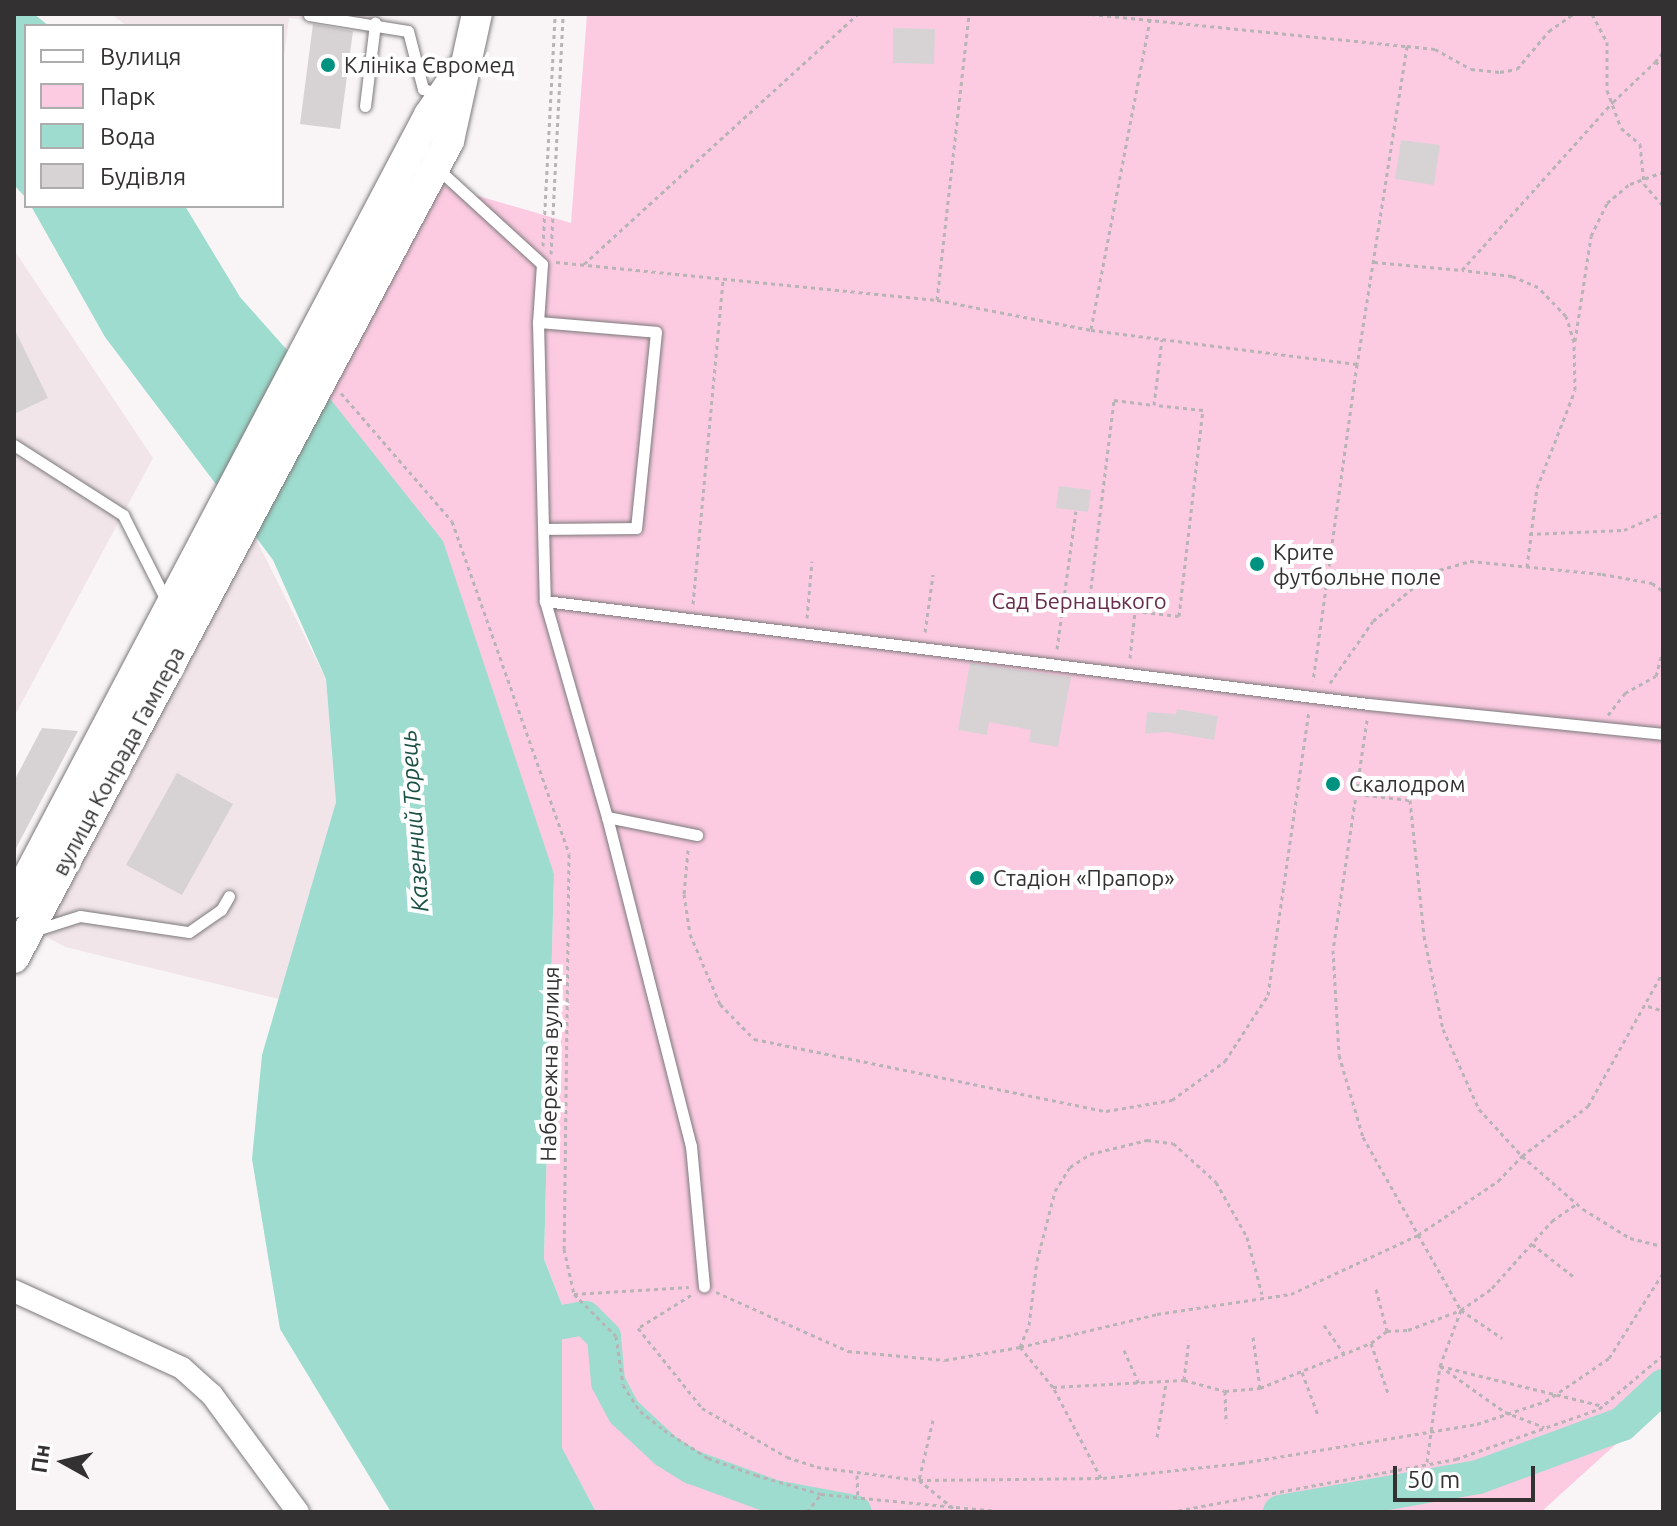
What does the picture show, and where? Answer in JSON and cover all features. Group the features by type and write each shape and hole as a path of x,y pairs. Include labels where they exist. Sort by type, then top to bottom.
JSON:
{"main road":[{"path":"210,558 313,335 423,158 449,141 477,14"},
{"path":"210,558 322,373 423,158 443,95 469,56"},
{"name":"вулиця Конрада Гампера","path":"18,939 210,558"},
{"name":"вулиця Конрада Гампера","path":"14,903 181,614"}],"street":[{"path":"14,1291 182,1368 212,1395 298,1512"}],"lane":[{"path":"309,15 375,23 408,31 423,89 443,95"},
{"path":"365,106 375,23"},
{"path":"423,158 542,264 538,322 545,601 607,817 691,1146 704,1286"},
{"path":"538,322 656,332 636,528 544,529"},
{"path":"14,445 123,515 181,614"},
{"path":"545,601 1369,704 1663,734"},
{"path":"607,817 693,835"},
{"path":"18,939 80,916 189,932 221,910 229,896"}],"path":[{"path":"542,264 555,14"},
{"path":"563,14 551,262 937,300 1091,330 1357,364"},
{"path":"584,264 858,14"},
{"path":"937,300 969,14"},
{"path":"1091,14 1435,49 1471,69 1508,71 1517,69 1549,31 1573,14"},
{"path":"1091,330 1151,14"},
{"path":"1592,14 1607,42 1603,68 1621,128 1640,144 1644,184 1663,206"},
{"path":"693,835 684,894 690,934 720,1004 754,1039 1106,1111 1172,1100 1225,1061 1259,1017 1268,995 1316,697 1357,364 1407,46"},
{"path":"1462,270 1613,102 1663,52"},
{"path":"1655,62 1663,66"},
{"path":"1527,567 1537,488 1575,390 1574,342 1591,236 1607,203 1630,184 1663,172"},
{"path":"1373,262 1512,276 1538,287 1566,316 1574,342"},
{"path":"692,619 723,278"},
{"path":"1154,405 1162,339"},
{"name":"Набережна вулиця","path":"322,373 452,521 569,854 562,1202 574,1294"},
{"path":"1114,400 1203,410 1179,616 1135,611 1089,604 1114,400"},
{"path":"1055,664 1076,511"},
{"path":"1529,534 1589,536 1624,530 1663,513"},
{"path":"806,634 812,561"},
{"path":"1316,697 1373,621 1432,572 1470,561 1652,583 1663,591"},
{"path":"923,648 933,575"},
{"path":"1129,673 1135,611"},
{"path":"1599,728 1625,693 1656,676 1663,649"},
{"path":"1369,704 1333,950 1337,1042 1363,1137 1461,1310 1502,1338"},
{"path":"1357,794 1410,800 1424,936 1443,1029 1479,1109 1522,1156 1576,1204 1630,1238 1663,1246"},
{"path":"574,1294 704,1286 783,1326 848,1351 945,1360 1262,1296 1291,1294 1329,1280 1418,1235 1498,1181 1522,1156 1588,1106 1648,1006 1663,972"},
{"path":"1648,1006 1663,1011"},
{"path":"1020,1347 1029,1325 1037,1261 1055,1191 1070,1167 1115,1146 1147,1140 1173,1143 1193,1158 1216,1182 1247,1237 1262,1296"},
{"path":"1053,1387 1166,1384 1184,1380 1225,1391 1260,1388 1371,1343 1387,1331 1408,1330 1461,1310 1492,1288 1532,1244 1576,1204"},
{"path":"1532,1244 1573,1276"},
{"path":"704,1286 638,1328 702,1408 787,1457 857,1474 919,1480 1101,1478 1241,1463 1477,1424 1546,1401 1609,1358 1663,1273"},
{"path":"1376,1289 1387,1331"},
{"path":"574,1294 616,1336 623,1385 640,1411 708,1458 820,1495 1008,1512"},
{"path":"1427,1463 1440,1366 1461,1310"},
{"path":"1324,1325 1344,1354"},
{"path":"1253,1337 1260,1388"},
{"path":"1184,1380 1189,1340"},
{"path":"1371,1343 1388,1393"},
{"path":"1020,1347 1053,1387 1101,1478"},
{"path":"1124,1350 1139,1384"},
{"path":"1170,1512 1456,1459 1603,1406 1663,1355"},
{"path":"1440,1366 1603,1406"},
{"path":"1440,1366 1505,1412 1544,1427"},
{"path":"1302,1372 1318,1415"},
{"path":"1157,1437 1166,1384"},
{"path":"1225,1391 1226,1423"},
{"path":"919,1480 933,1420"},
{"path":"857,1474 858,1499"},
{"path":"919,1480 953,1508"},
{"path":"807,1512 820,1495"}],"shaded area":[{"path":"111,14 371,14 370,28 289,18 284,57 284,24 124,24"},
{"path":"14,250 153,458 14,717"},
{"path":"254,535 326,679 336,802 279,999 65,947 43,935"}],"green space":[{"name":"Сад Бернацького","path":"587,14 1663,14 1663,1378 1636,1426 1541,1512 596,1512 561,1448 562,1305 544,1259 554,874 327,395 441,185 571,223"}],"water":[{"path":"14,14 34,14 46,24 24,24 24,196 14,185"},
{"name":"Казенний Торець","path":"32,208 186,208 240,297 327,395 443,541 554,874 544,1259 562,1305 562,1448 596,1512 391,1512 280,1329 252,1159 262,1055 336,802 326,679 273,560 105,337"}],"building":[{"name":"Клініка Євромед","path":"313,24 353,31 340,129 300,124"},
{"path":"893,28 935,29 934,64 893,63"},
{"path":"1401,140 1440,145 1434,185 1395,179"},
{"path":"14,328 48,398 14,414"},
{"path":"1059,486 1091,490 1088,512 1056,508"},
{"path":"970,663 1071,677 1058,747 1029,742 1031,730 989,722 987,735 958,730"},
{"path":"1177,709 1218,716 1214,740 1166,732 1145,734 1147,712 1176,714"},
{"path":"42,728 78,731 14,852 14,781"},
{"path":"177,773 233,804 182,895 126,865"}],"waterway":[{"path":"518,1330 585,1318 604,1337 608,1382 624,1412 666,1451 692,1467 774,1497 855,1512"},
{"path":"1280,1512 1478,1477 1622,1424 1663,1386"}],"place":[{"name":"Клініка Євромед","path":"328,65"},
{"name":"Крите футбольне поле","path":"1257,564"},
{"name":"Скалодром","path":"1333,784"},
{"name":"Стадіон «Прапор»","path":"977,878"}]}
